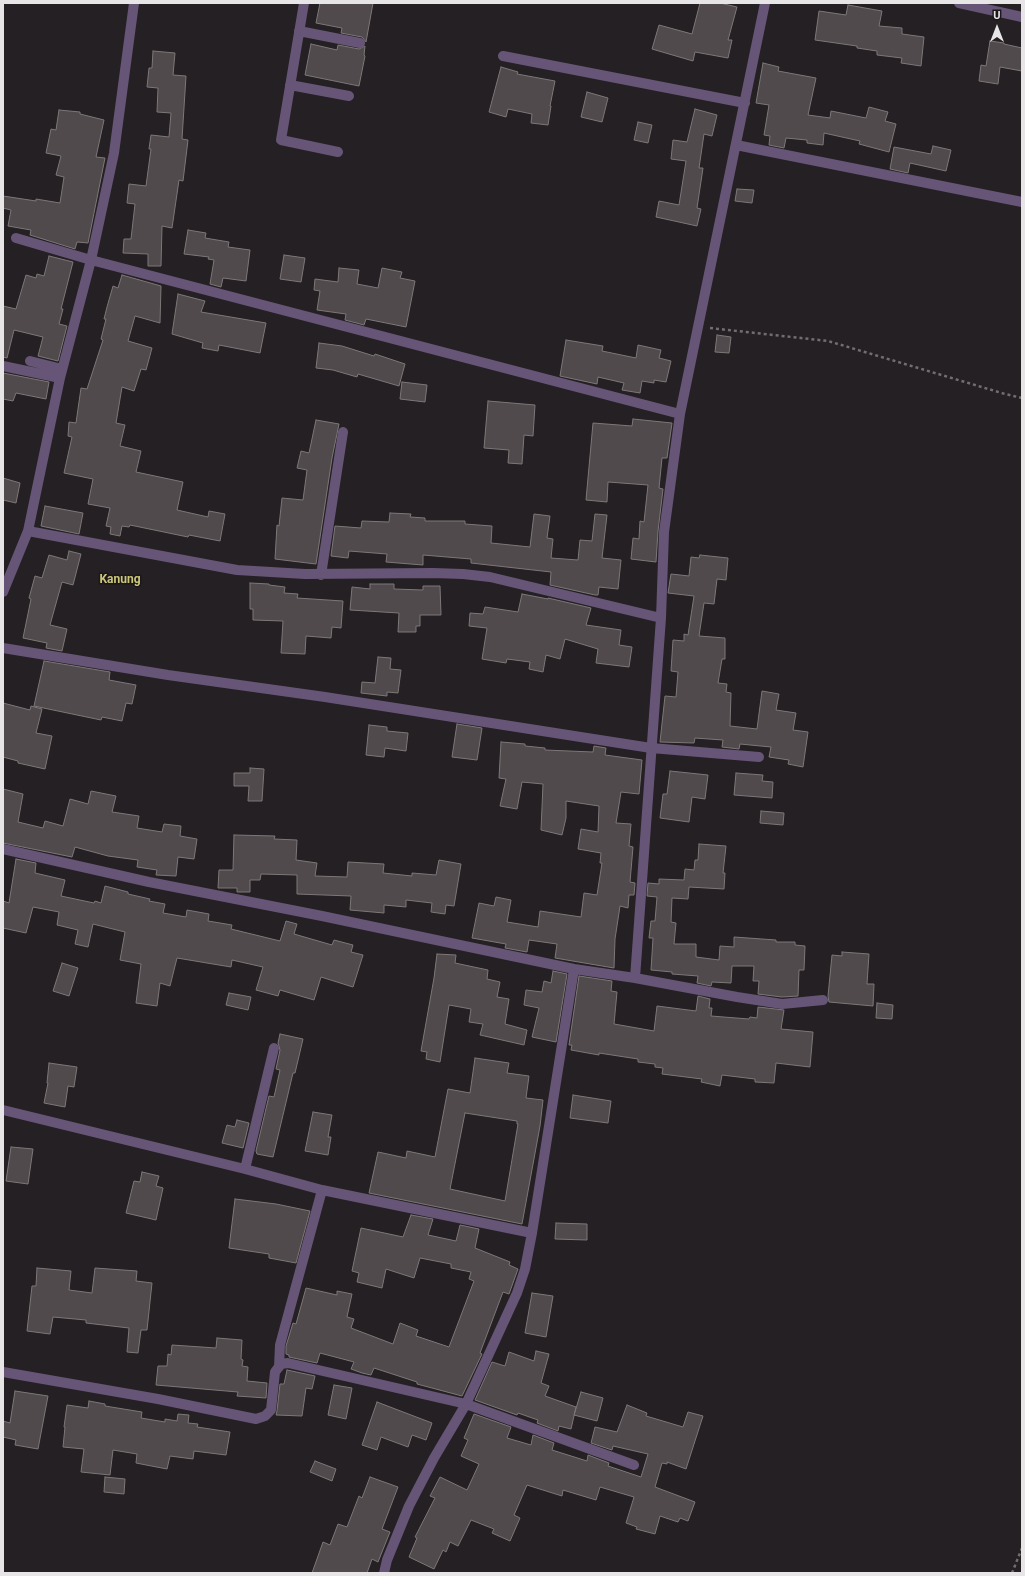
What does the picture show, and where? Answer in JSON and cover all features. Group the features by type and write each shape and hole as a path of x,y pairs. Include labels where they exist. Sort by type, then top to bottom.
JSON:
{"street":[{"path":"3,592 28,531 61,374 91,260 114,153 134,3"},
{"path":"304,3 281,140 338,152"},
{"path":"635,978 661,618 664,532 680,414 765,3"},
{"path":"959,3 1022,17"},
{"path":"300,32 360,43"},
{"path":"503,56 745,103"},
{"path":"290,85 349,96"},
{"path":"736,145 1022,202"},
{"path":"16,238 91,260 680,414"},
{"path":"30,361 61,374"},
{"path":"3,366 61,374"},
{"path":"321,575 343,432"},
{"path":"28,531 237,570 321,575 432,573 490,577 661,618"},
{"path":"3,648 168,675 325,697 651,748 759,757"},
{"path":"3,849 149,882 322,916 574,969 635,978 782,1004 822,1000"},
{"path":"384,1573 387,1560 408,1506 466,1404 517,1293 525,1269 574,969"},
{"path":"245,1169 274,1048"},
{"path":"3,1110 245,1169 322,1190 532,1233"},
{"path":"279,1367 280,1345 322,1190"},
{"path":"3,1372 158,1399 256,1419 265,1416 271,1410 275,1372 281,1364 288,1363 466,1404 634,1465"}],"path":[{"path":"698,327 828,341 1022,398"},
{"path":"1012,1573 1022,1548"}],"building":[{"path":"320,3 373,3 366,42 362,37 341,33 342,28 316,23"},
{"path":"700,3 720,3 737,7 728,40 732,40 728,58 695,52 693,61 652,49 659,25 692,34"},
{"path":"848,5 882,11 879,26 902,28 902,34 924,37 921,66 901,63 902,58 877,55 877,51 857,48 857,46 815,40 819,11 846,15"},
{"path":"990,41 1022,48 1022,71 1000,67 998,84 979,81 981,65 986,66"},
{"path":"311,44 337,50 338,45 359,49 365,46 365,56 359,86 305,75"},
{"path":"153,51 175,53 173,75 186,76 182,139 188,140 183,181 179,180 172,228 162,226 161,266 148,266 148,254 123,253 124,239 131,239 135,204 127,203 129,184 146,186 151,149 149,149 151,135 169,137 171,113 157,112 158,88 147,87 149,68 152,68"},
{"path":"763,63 779,67 778,71 816,78 808,115 830,118 831,111 866,118 869,107 888,112 885,121 896,124 889,152 859,144 860,141 824,133 823,145 807,143 807,140 786,138 784,148 769,145 770,136 764,135 769,105 756,103"},
{"path":"501,67 518,72 517,74 555,81 548,125 531,123 532,114 508,109 506,117 489,112"},
{"path":"587,92 608,98 602,122 581,117"},
{"path":"695,109 717,115 712,136 704,134 699,168 703,168 697,208 701,209 697,226 656,217 659,201 679,205 686,161 671,159 673,140 687,142"},
{"path":"59,110 80,112 80,114 104,120 96,157 105,158 88,243 77,242 75,249 30,235 31,230 8,226 11,210 3,208 3,196 60,203 64,177 56,175 61,156 46,153 51,129 56,130"},
{"path":"638,122 652,125 648,143 634,140"},
{"path":"933,146 951,150 946,171 910,163 908,173 890,169 894,147 931,154"},
{"path":"737,189 754,190 752,203 735,201"},
{"path":"188,230 206,233 205,238 229,242 228,247 250,250 246,281 223,278 221,287 210,284 214,260 208,259 209,257 184,254"},
{"path":"284,255 305,258 301,282 280,279"},
{"path":"49,256 73,262 61,309 63,309 59,324 67,326 58,361 38,356 43,337 14,330 7,358 3,357 3,306 16,309 26,275 36,278 37,274 44,276"},
{"path":"339,268 359,270 357,284 378,288 382,268 402,272 400,278 415,281 406,327 366,319 364,325 345,320 346,314 317,310 320,291 314,290 315,279 338,282"},
{"path":"122,275 161,286 160,323 135,316 128,341 152,348 146,370 141,369 134,391 122,387 116,423 125,425 120,446 141,451 136,472 183,482 177,510 208,517 209,511 225,514 220,541 189,535 188,537 130,525 129,527 122,526 120,536 110,534 111,527 106,526 110,508 88,504 93,479 64,473 72,437 68,436 69,422 76,423 81,388 87,389 103,340 101,339 106,319 104,319 113,286 118,288"},
{"path":"178,294 205,301 201,312 266,323 260,353 219,345 218,351 202,348 203,343 172,334"},
{"path":"717,335 731,337 729,353 715,352"},
{"path":"566,340 603,346 602,351 636,358 638,345 661,350 659,358 671,361 666,382 654,380 654,383 642,381 640,393 622,390 624,383 598,377 597,384 560,376"},
{"path":"319,343 342,346 374,356 375,354 405,364 399,386 358,374 357,377 333,370 316,368"},
{"path":"3,373 49,382 46,399 16,393 13,401 3,399"},
{"path":"402,382 427,385 425,402 400,399"},
{"path":"488,401 535,405 533,436 524,435 522,464 508,463 509,450 484,448"},
{"path":"633,419 672,423 667,458 662,458 659,488 663,489 656,562 631,559 633,538 639,539 640,521 644,522 648,485 608,482 607,502 586,500 593,423 632,426"},
{"path":"316,420 339,424 332,458 316,564 275,559 277,525 279,526 282,498 303,500 307,470 297,468 301,451 309,453"},
{"path":"3,478 20,483 16,503 3,500"},
{"path":"45,506 83,513 79,534 41,526"},
{"path":"390,513 411,514 410,517 425,518 425,521 465,521 465,524 492,526 491,543 530,547 534,514 550,516 547,538 553,539 551,558 578,560 580,540 592,541 595,514 607,515 602,558 621,560 618,589 599,587 598,595 595,595 550,585 551,572 471,563 471,559 423,555 423,565 386,562 387,554 349,551 348,558 331,556 335,526 361,528 362,521 389,522"},
{"path":"69,551 81,554 73,585 62,582 50,625 67,629 62,651 46,648 47,643 23,638 31,599 29,598 35,576 42,578 49,555 67,560"},
{"path":"700,555 728,558 726,580 717,579 714,604 704,603 699,636 725,638 725,659 722,659 718,683 727,684 726,692 731,693 730,726 757,729 762,691 779,694 776,710 796,713 793,730 808,732 803,767 788,764 789,760 769,757 771,747 740,744 739,749 722,747 723,740 695,738 694,743 660,742 665,696 676,697 678,672 671,671 673,640 684,641 684,634 688,635 694,596 668,593 671,574 689,576 691,557 699,558"},
{"path":"250,583 285,587 284,593 298,594 297,598 343,601 341,628 332,627 331,638 306,636 305,654 281,653 283,621 253,620 253,609 250,609"},
{"path":"370,584 394,584 394,589 423,590 423,586 440,586 441,615 420,615 420,626 416,626 416,632 398,632 399,613 350,610 352,587 370,589"},
{"path":"522,594 548,598 591,608 586,625 621,630 619,645 632,647 629,667 596,663 598,649 565,639 560,659 546,655 543,672 529,669 530,662 507,659 506,663 482,659 487,628 469,626 470,613 483,614 485,607 518,612"},
{"path":"378,657 391,658 390,669 401,670 398,693 387,692 387,696 361,693 362,682 375,683"},
{"path":"44,661 110,672 109,680 136,685 132,704 126,703 122,721 102,717 101,720 34,706"},
{"path":"3,703 30,710 31,706 42,709 36,733 52,736 45,769 18,763 18,761 3,757"},
{"path":"457,724 482,728 477,760 452,757"},
{"path":"369,725 387,727 387,731 408,733 406,751 385,748 384,757 366,755"},
{"path":"501,742 525,744 525,746 545,748 545,750 593,752 594,746 606,748 605,755 642,760 639,794 621,792 616,823 631,824 629,846 633,847 630,882 635,883 634,895 629,895 628,908 620,906 615,939 614,968 555,958 557,944 529,940 527,952 505,948 506,944 472,938 479,903 494,906 496,897 511,900 507,922 538,927 540,911 581,917 584,893 597,895 602,863 600,863 601,853 578,849 581,829 598,832 599,806 566,801 566,818 562,835 541,830 543,784 522,782 517,809 500,806 506,779 499,778"},
{"path":"250,768 264,769 262,801 248,801 249,786 234,786 234,773 250,773"},
{"path":"670,771 708,775 705,799 692,797 689,822 660,818 663,794 667,794"},
{"path":"736,773 763,775 762,781 773,782 772,798 734,795"},
{"path":"3,789 23,794 18,822 43,828 45,821 63,826 70,799 88,804 91,791 116,796 112,812 139,816 137,828 162,832 164,824 181,826 180,836 197,839 194,859 178,857 176,876 156,875 157,870 137,867 138,860 108,856 75,847 72,857 3,843"},
{"path":"761,811 784,813 783,825 760,823"},
{"path":"234,835 275,836 274,839 297,840 296,860 317,863 315,876 347,877 348,862 384,864 383,873 412,876 412,873 436,875 439,860 461,864 454,906 446,905 445,914 431,912 432,903 406,900 406,907 384,905 384,913 350,910 351,896 297,894 297,875 261,874 260,880 250,880 250,892 237,892 237,888 218,888 219,870 233,870"},
{"path":"699,844 726,846 723,873 725,873 724,889 689,887 688,899 672,898 671,922 676,923 674,944 696,944 696,957 719,960 720,946 734,947 734,937 776,940 776,942 795,942 795,945 805,946 804,970 799,970 798,996 782,997 758,994 759,981 753,981 754,966 732,966 731,983 712,982 711,986 697,983 698,976 672,974 672,972 651,970 653,938 649,938 651,921 655,921 657,897 647,896 648,883 659,884 659,879 684,880 685,869 694,870 695,860 698,860"},
{"path":"16,859 36,863 35,873 65,880 61,896 94,903 95,901 101,903 105,886 128,892 128,894 150,899 149,901 165,904 163,913 186,917 187,910 209,914 208,921 232,925 231,929 280,941 286,921 297,924 294,934 332,945 334,940 353,945 351,952 363,955 353,987 321,977 314,1000 280,990 278,996 256,990 263,967 232,960 231,967 177,958 170,986 160,983 157,1006 136,1003 141,964 120,960 125,932 93,924 88,947 75,944 78,930 57,925 59,912 33,907 26,933 3,928 3,901 9,903"},
{"path":"842,952 869,954 867,984 874,984 873,1006 829,1002 828,996 832,955 842,956"},
{"path":"437,954 456,955 455,963 488,970 487,979 500,982 497,997 509,999 505,1024 527,1030 524,1045 480,1035 483,1024 469,1022 471,1009 449,1005 440,1062 426,1059 427,1052 421,1051"},
{"path":"62,963 78,968 69,996 53,991"},
{"path":"553,971 567,974 556,1042 532,1037 539,1008 524,1005 526,990 542,992 544,981 551,983"},
{"path":"579,976 612,981 611,991 617,992 614,1024 654,1031 657,1006 696,1011 698,996 710,999 709,1008 712,1008 711,1016 749,1019 750,1017 757,1018 758,1007 784,1010 781,1029 813,1032 810,1067 776,1063 774,1083 755,1082 755,1079 722,1075 720,1086 701,1082 702,1079 662,1074 663,1068 655,1067 655,1064 638,1062 638,1059 599,1053 599,1055 571,1050 572,1045 569,1045"},
{"path":"229,993 251,997 248,1010 226,1005"},
{"path":"877,1003 893,1005 892,1019 876,1018"},
{"path":"280,1034 303,1039 295,1073 293,1073 273,1157 257,1154 256,1151 269,1096 274,1097 280,1070 276,1069 280,1050 278,1043"},
{"path":"475,1058 509,1063 507,1073 529,1076 526,1098 543,1100 540,1126 522,1224 369,1193 378,1152 406,1158 407,1151 435,1157 448,1089 470,1093","holes":["465,1113 517,1121 518,1124 505,1201 450,1189"]},
{"path":"49,1063 77,1067 74,1087 68,1086 65,1107 44,1103 48,1083"},
{"path":"573,1095 611,1101 608,1123 570,1118"},
{"path":"313,1112 332,1115 328,1137 331,1137 328,1155 305,1151"},
{"path":"237,1120 249,1123 243,1148 222,1143 227,1125 235,1127"},
{"path":"11,1147 33,1149 28,1184 6,1181"},
{"path":"142,1172 159,1176 156,1186 163,1188 156,1220 126,1213 134,1181 140,1182"},
{"path":"235,1199 276,1204 310,1211 296,1263 269,1258 269,1254 229,1248"},
{"path":"411,1215 433,1219 428,1235 456,1241 460,1225 479,1229 475,1248 510,1262 509,1265 518,1269 509,1294 503,1292 480,1353 482,1354 462,1396 417,1384 417,1382 374,1368 371,1375 362,1373 351,1369 354,1362 320,1353 317,1363 289,1357 289,1355 286,1354 286,1346 293,1323 296,1324 306,1288 337,1295 337,1291 352,1294 347,1317 354,1319 351,1328 393,1344 400,1323 418,1330 416,1336 449,1347 474,1281 469,1279 471,1272 451,1268 451,1264 420,1258 414,1278 386,1269 382,1288 357,1282 359,1273 352,1271 361,1228 403,1237"},
{"path":"556,1223 587,1224 587,1240 555,1239"},
{"path":"37,1268 71,1271 69,1290 92,1293 95,1268 137,1271 136,1281 152,1283 147,1330 141,1330 138,1353 127,1352 129,1328 86,1323 86,1320 53,1317 50,1334 27,1331 32,1286 36,1286"},
{"path":"532,1293 553,1296 546,1337 525,1333"},
{"path":"217,1338 242,1340 241,1359 243,1360 242,1366 248,1367 247,1381 267,1383 266,1398 237,1396 238,1392 156,1385 158,1366 167,1366 168,1354 171,1355 172,1345 216,1348"},
{"path":"536,1351 549,1354 541,1383 549,1386 545,1396 576,1407 571,1429 559,1426 558,1431 537,1423 538,1420 518,1413 517,1415 475,1400 492,1362 505,1366 509,1352 534,1361"},
{"path":"287,1370 315,1376 312,1389 306,1388 302,1416 276,1415 280,1384 284,1384"},
{"path":"334,1385 352,1388 346,1419 328,1415"},
{"path":"15,1391 48,1396 38,1449 15,1445 16,1440 3,1437 3,1421 10,1423"},
{"path":"581,1392 603,1398 597,1421 574,1415"},
{"path":"89,1401 105,1404 105,1406 142,1412 141,1418 165,1422 165,1419 177,1421 178,1414 189,1415 188,1423 198,1424 197,1427 230,1432 226,1455 194,1451 193,1459 170,1456 167,1469 136,1463 137,1454 113,1450 110,1475 81,1472 84,1449 63,1447 64,1427 67,1405 88,1408"},
{"path":"377,1402 432,1423 426,1440 412,1435 408,1447 381,1437 377,1450 362,1445"},
{"path":"627,1405 647,1413 646,1416 683,1427 688,1412 703,1416 686,1469 667,1462 667,1464 662,1463 655,1487 695,1502 688,1521 680,1518 678,1522 660,1516 655,1534 636,1529 637,1527 626,1523 634,1497 600,1487 596,1500 563,1490 562,1496 527,1485 514,1515 520,1518 510,1541 492,1533 494,1529 471,1520 458,1546 450,1542 446,1552 443,1550 434,1569 409,1557 417,1538 415,1537 435,1498 430,1496 440,1477 467,1490 479,1464 461,1456 468,1440 464,1438 474,1414 511,1427 507,1438 531,1445 533,1435 554,1443 552,1450 587,1461 588,1455 609,1463 608,1466 641,1477 648,1454 613,1446 612,1450 591,1443 595,1427 617,1432"},
{"path":"315,1461 336,1469 332,1481 310,1472"},
{"path":"105,1477 125,1479 124,1494 104,1492"},
{"path":"370,1477 398,1487 382,1529 390,1532 378,1562 372,1559 367,1573 312,1573 323,1542 330,1545 338,1524 347,1527 359,1496 362,1498"}],"district":[{"name":"Kanung","path":"120,580"}]}
